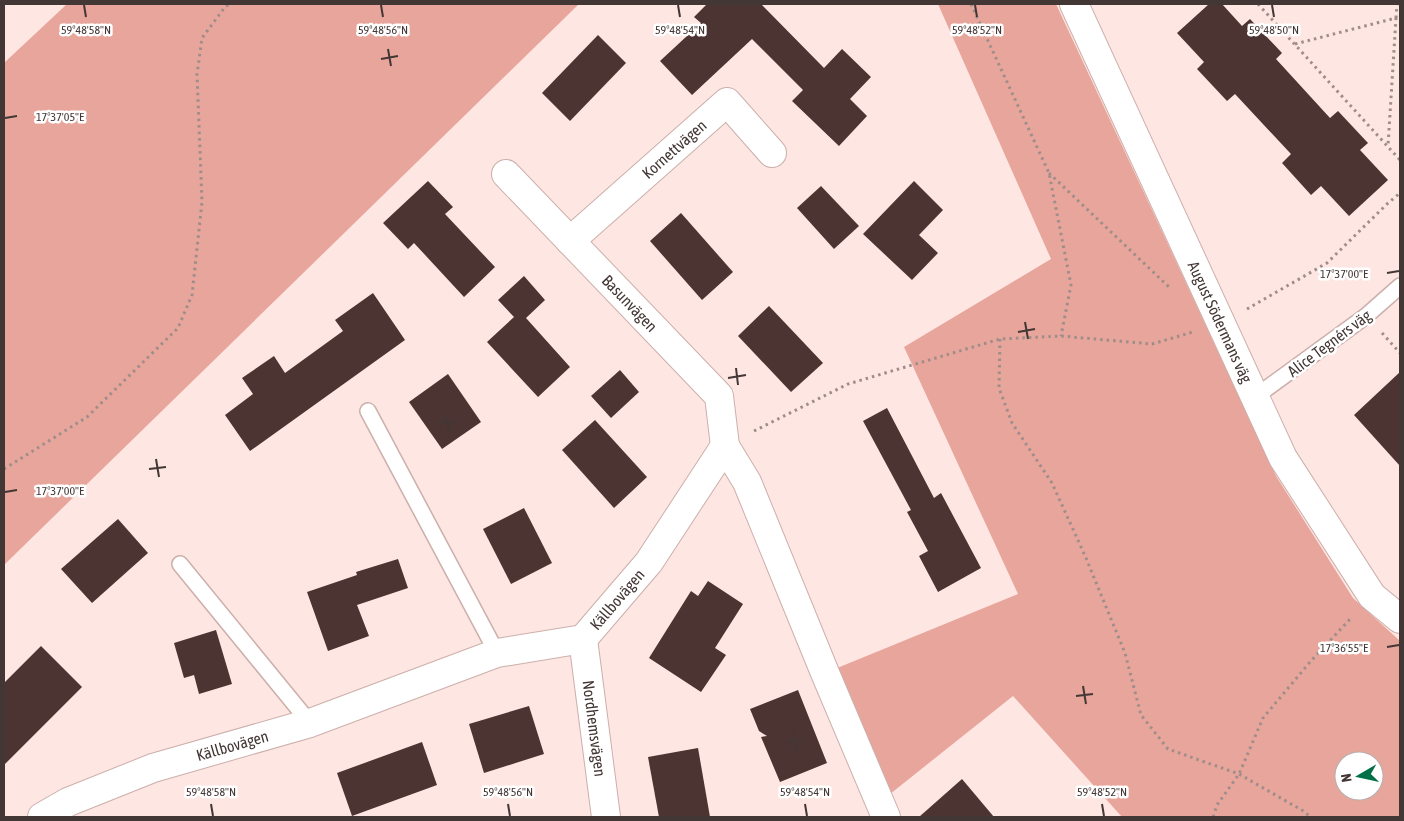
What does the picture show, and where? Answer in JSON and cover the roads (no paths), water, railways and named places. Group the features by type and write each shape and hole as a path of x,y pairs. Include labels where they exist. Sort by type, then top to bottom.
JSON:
{"street":[{"name":"August Södermans väg","path":"1074,4 1283,458 1372,596 1400,619"},
{"name":"Kornettvägen","path":"570,242 727,102 772,153"},
{"name":"Basunvägen","path":"506,174 719,396 724,446"},
{"name":"Källbovägen","path":"42,817 68,802 153,768 310,723 497,653 582,639 649,562 724,446"},
{"path":"724,446 748,482 825,673 886,817"},
{"name":"Nordhemsvägen","path":"582,639 606,817"}],"lane":[{"name":"Alice Tegnérs väg","path":"1255,397 1366,316 1400,286"},
{"path":"368,411 497,653"},
{"path":"180,564 310,723"}]}
